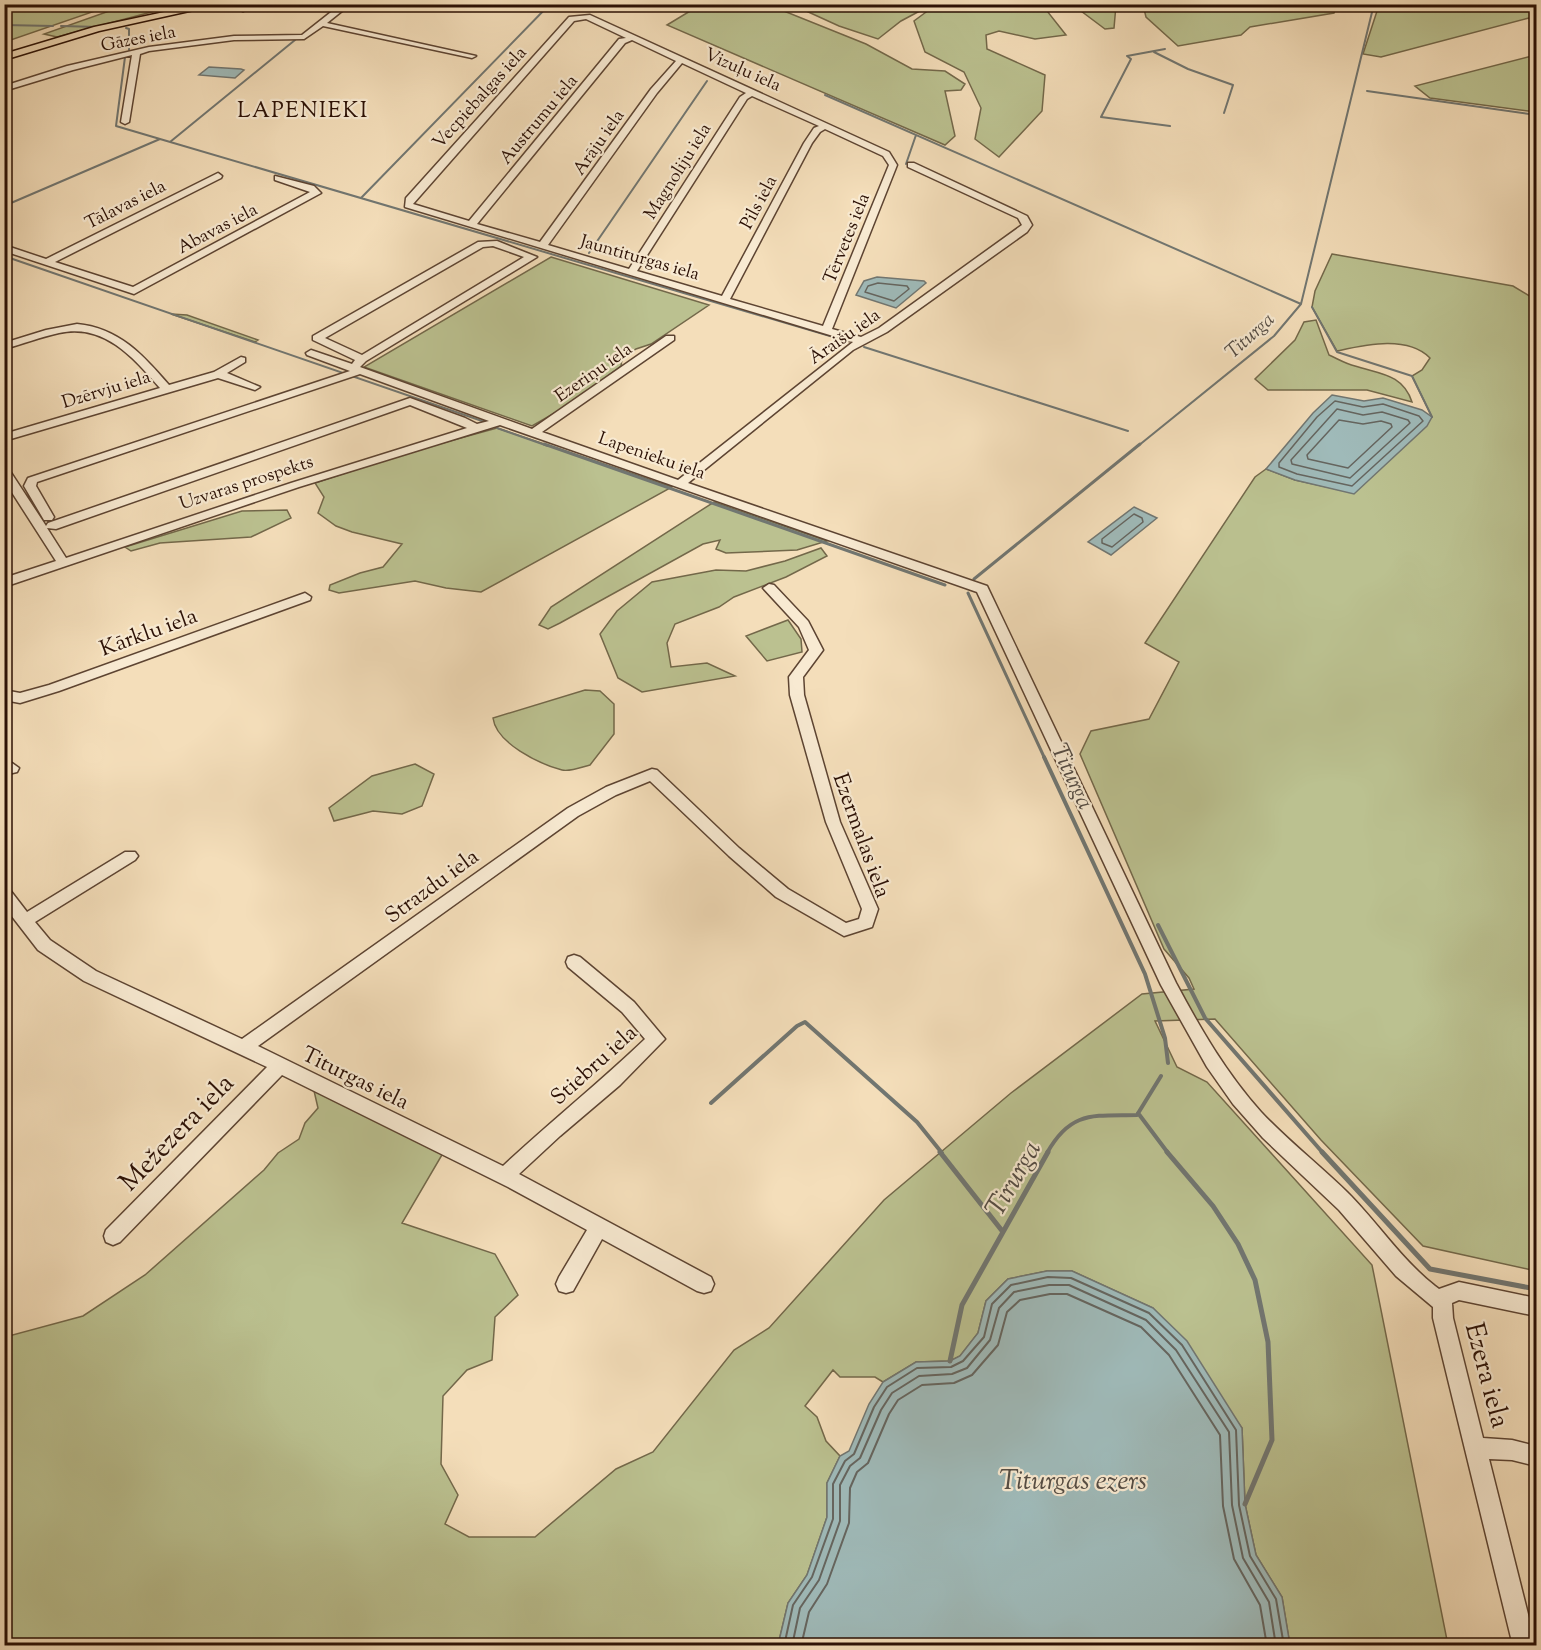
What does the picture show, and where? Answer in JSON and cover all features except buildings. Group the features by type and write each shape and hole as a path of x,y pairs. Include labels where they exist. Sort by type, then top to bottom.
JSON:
{"main road":[{"path":"4,57 97,29 213,6 229,5 243,8 258,4"}],"street":[{"name":"Gāzes iela","path":"4,89 70,68 136,52 234,38 304,37 343,7"},
{"name":"Vizuļu iela","path":"579,16 586,16 753,92 886,154 891,159"},
{"name":"Vecpiebalgas iela","path":"408,205 409,200 572,19 579,16"},
{"path":"322,24 472,56"},
{"name":"Austrumu iela","path":"471,225 622,41 632,38"},
{"path":"125,122 136,52"},
{"name":"Arāju iela","path":"543,245 654,91 681,60"},
{"name":"Magnoliju iela","path":"632,271 744,97 753,92"},
{"name":"Pils iela","path":"725,299 808,143 817,130 826,126"},
{"name":"Tērvetes iela","path":"827,329 893,165 891,159"},
{"name":"Āraišu iela","path":"680,484 849,348 883,330 1024,230 1027,225 1022,216 911,165"},
{"name":"Tālavas iela","path":"47,262 218,176"},
{"name":"Abavas iela","path":"47,262 134,291 316,193 311,188 278,178"},
{"name":"Jauntiturgas iela","path":"408,205 862,341"},
{"path":"359,366 318,338 481,244 494,243 532,257 359,366 32,480 30,486 50,521 410,401 461,420 477,429"},
{"path":"4,248 47,262"},
{"path":"4,346 68,328 87,328 122,343 138,356 165,388"},
{"name":"Ezeriņu iela","path":"534,433 670,338"},
{"name":"Lapenieku iela","path":"311,353 359,366 500,421 982,589 1169,985 1213,1062 1268,1131 1348,1206 1413,1282 1444,1298"},
{"name":"Dzērvju iela","path":"4,438 218,374 241,360"},
{"path":"218,374 255,387"},
{"name":"Uzvaras prospekts","path":"4,583 306,481 500,421"},
{"path":"4,470 63,562"},
{"name":"Ezermalas iela","path":"652,774 734,852 782,893 844,930 866,922 870,909 834,822 797,695 796,677 816,651 814,640 795,614 769,588"},
{"name":"Kārklu iela","path":"4,695 20,698 54,688 305,597"},
{"name":"Strazdu iela","path":"243,1047 573,812 611,791 652,774"},
{"path":"26,920 130,856"},
{"name":"Titurgas iela","path":"4,894 44,945 90,976 243,1047 505,1176 704,1284"},
{"name":"Stiebru iela","path":"505,1176 554,1130 614,1080 656,1039 628,1006 574,962"},
{"name":"Mežezera iela","path":"113,1236 279,1066"},
{"path":"566,1284 599,1227"},
{"path":"1444,1298 1459,1291 1536,1307"},
{"name":"Ezera iela","path":"1444,1298 1443,1318 1525,1646"},
{"path":"1477,1448 1512,1450 1536,1456"}],"green space":[{"path":"36,4 100,5 98,10 5,42 5,13"},
{"path":"129,4 178,5 57,37 44,34"},
{"path":"937,4 1066,5 1047,11 1066,35 1035,39 999,31 986,35 987,49 1045,75 1042,111 999,157 975,139 981,108 964,72 925,52 914,21"},
{"path":"1143,4 1337,5 1334,13 1250,27 1241,35 1178,46 1146,17"},
{"path":"700,5 769,5 866,44 912,69 945,71 965,84 961,90 945,91 955,136 945,145 667,25"},
{"path":"793,5 931,5 901,21 878,39 839,26"},
{"path":"1073,5 1116,5 1114,28 1105,29"},
{"path":"1379,5 1536,5 1536,37 1529,18 1381,57 1363,54"},
{"path":"1536,55 1536,112 1430,98 1415,86"},
{"path":"1332,254 1513,286 1536,300 1536,1271 1423,1246 1321,1140 1215,1019 1155,1021 1177,1067 1207,1082 1372,1265 1448,1645 1290,1645 1282,1597 1256,1555 1245,1504 1242,1428 1153,1308 1072,1271 1047,1271 1008,1279 986,1301 978,1333 960,1356 950,1361 916,1362 883,1382 875,1377 840,1377 833,1370 805,1406 817,1417 826,1441 840,1456 827,1483 827,1517 807,1575 788,1603 778,1645 5,1646 5,1337 83,1316 145,1275 264,1170 278,1153 299,1139 305,1123 318,1108 312,1082 446,1148 402,1223 495,1254 518,1295 495,1317 492,1360 467,1370 443,1396 441,1464 458,1495 445,1524 469,1537 535,1537 616,1469 653,1452 734,1350 769,1328 884,1200 1011,1093 1142,994 1194,989 1189,978 1164,949 1080,754 1091,731 1149,719 1179,662 1145,643 1255,477 1266,469 1295,480 1354,493 1432,417 1412,376 1422,370 1430,358 1421,351 1410,346 1385,344 1337,351 1312,307 1315,291"},
{"path":"551,257 709,305 651,344 636,349 622,359 621,366 574,402 532,426 364,367"},
{"path":"171,314 187,315 258,340 255,342"},
{"path":"1316,320 1329,355 1348,364 1390,376 1403,386 1412,402 1367,390 1268,390 1255,379 1295,340 1304,322"},
{"path":"497,428 672,487 481,592 446,588 415,581 339,593 329,590 330,585 383,567 402,544 336,526 318,513 324,497 315,483 406,453"},
{"path":"714,502 827,541 797,550 726,553 716,549 720,540 703,544 548,629 539,625 551,607"},
{"path":"287,510 291,518 251,537 160,543 131,551 125,547 242,511"},
{"path":"821,548 827,556 786,577 734,597 719,607 675,624 667,643 671,667 707,663 735,676 642,692 618,678 600,634 617,611 652,582 716,570 746,571 785,561"},
{"path":"788,620 801,639 802,652 767,661 746,636"},
{"path":"585,690 600,691 614,704 614,734 590,765 565,770 542,763 510,744 496,727 493,718"},
{"path":"415,764 434,774 422,806 402,814 373,811 334,821 329,808 372,776"}],"water":[{"path":"209,67 244,70 235,78 199,75"},
{"path":"877,277 926,283 896,308 856,295 864,281"},
{"path":"1332,395 1364,401 1383,398 1422,410 1432,417 1427,426 1354,494 1295,480 1266,469 1313,413"},
{"path":"1134,507 1157,518 1111,555 1088,542"},
{"name":"Titurgas ezers","path":"1047,1271 1072,1271 1153,1308 1187,1341 1242,1428 1245,1504 1256,1555 1282,1597 1290,1645 778,1645 788,1603 807,1575 827,1517 827,1483 840,1456 849,1451 869,1404 883,1382 916,1362 950,1361 960,1356 978,1333 986,1301 1008,1279"}],"waterway":[{"path":"361,198 550,4"},
{"name":"Titurga","path":"1301,304 1374,4"},
{"path":"4,25 53,26"},
{"path":"61,26 99,27"},
{"path":"126,28 129,29 129,50"},
{"path":"170,142 295,40"},
{"path":"1165,49 1127,56 1131,59 1101,117 1170,126"},
{"path":"1154,52 1188,69 1233,85 1224,113"},
{"path":"125,57 116,126 160,139"},
{"path":"589,253 707,81"},
{"path":"1367,91 1536,115"},
{"path":"825,95 1301,304"},
{"path":"906,164 916,135"},
{"path":"4,206 160,139"},
{"path":"160,139 170,142"},
{"path":"170,142 847,341"},
{"path":"4,256 485,422"},
{"name":"Titurga","path":"1138,446 1274,336 1301,304"},
{"path":"1312,307 1337,352 1412,376 1432,417"},
{"path":"864,347 1128,431"},
{"path":"497,428 548,446"},
{"path":"544,444 945,585"},
{"name":"Titurga","path":"974,579 1140,444"},
{"name":"Titurga","path":"968,593 1045,759"},
{"name":"Titurga","path":"1044,757 1145,974 1165,1038 1168,1063"},
{"path":"1158,925 1205,1018 1323,1153"},
{"path":"711,1103 797,1026 805,1022 917,1122 942,1153"},
{"name":"Tirurga","path":"1138,1113 1161,1076"},
{"name":"Tirurga","path":"1047,1153 1065,1129 1075,1122 1096,1116 1138,1113"},
{"path":"1138,1113 1168,1153"},
{"path":"940,1152 1003,1232"},
{"name":"Tirurga","path":"950,1361 962,1305 1048,1152"},
{"path":"1167,1152 1213,1206 1238,1244 1255,1280 1268,1342 1272,1440 1245,1504"},
{"path":"1322,1152 1430,1269 1536,1289"}],"district":[{"name":"LAPENIEKI","path":"303,109"}]}
